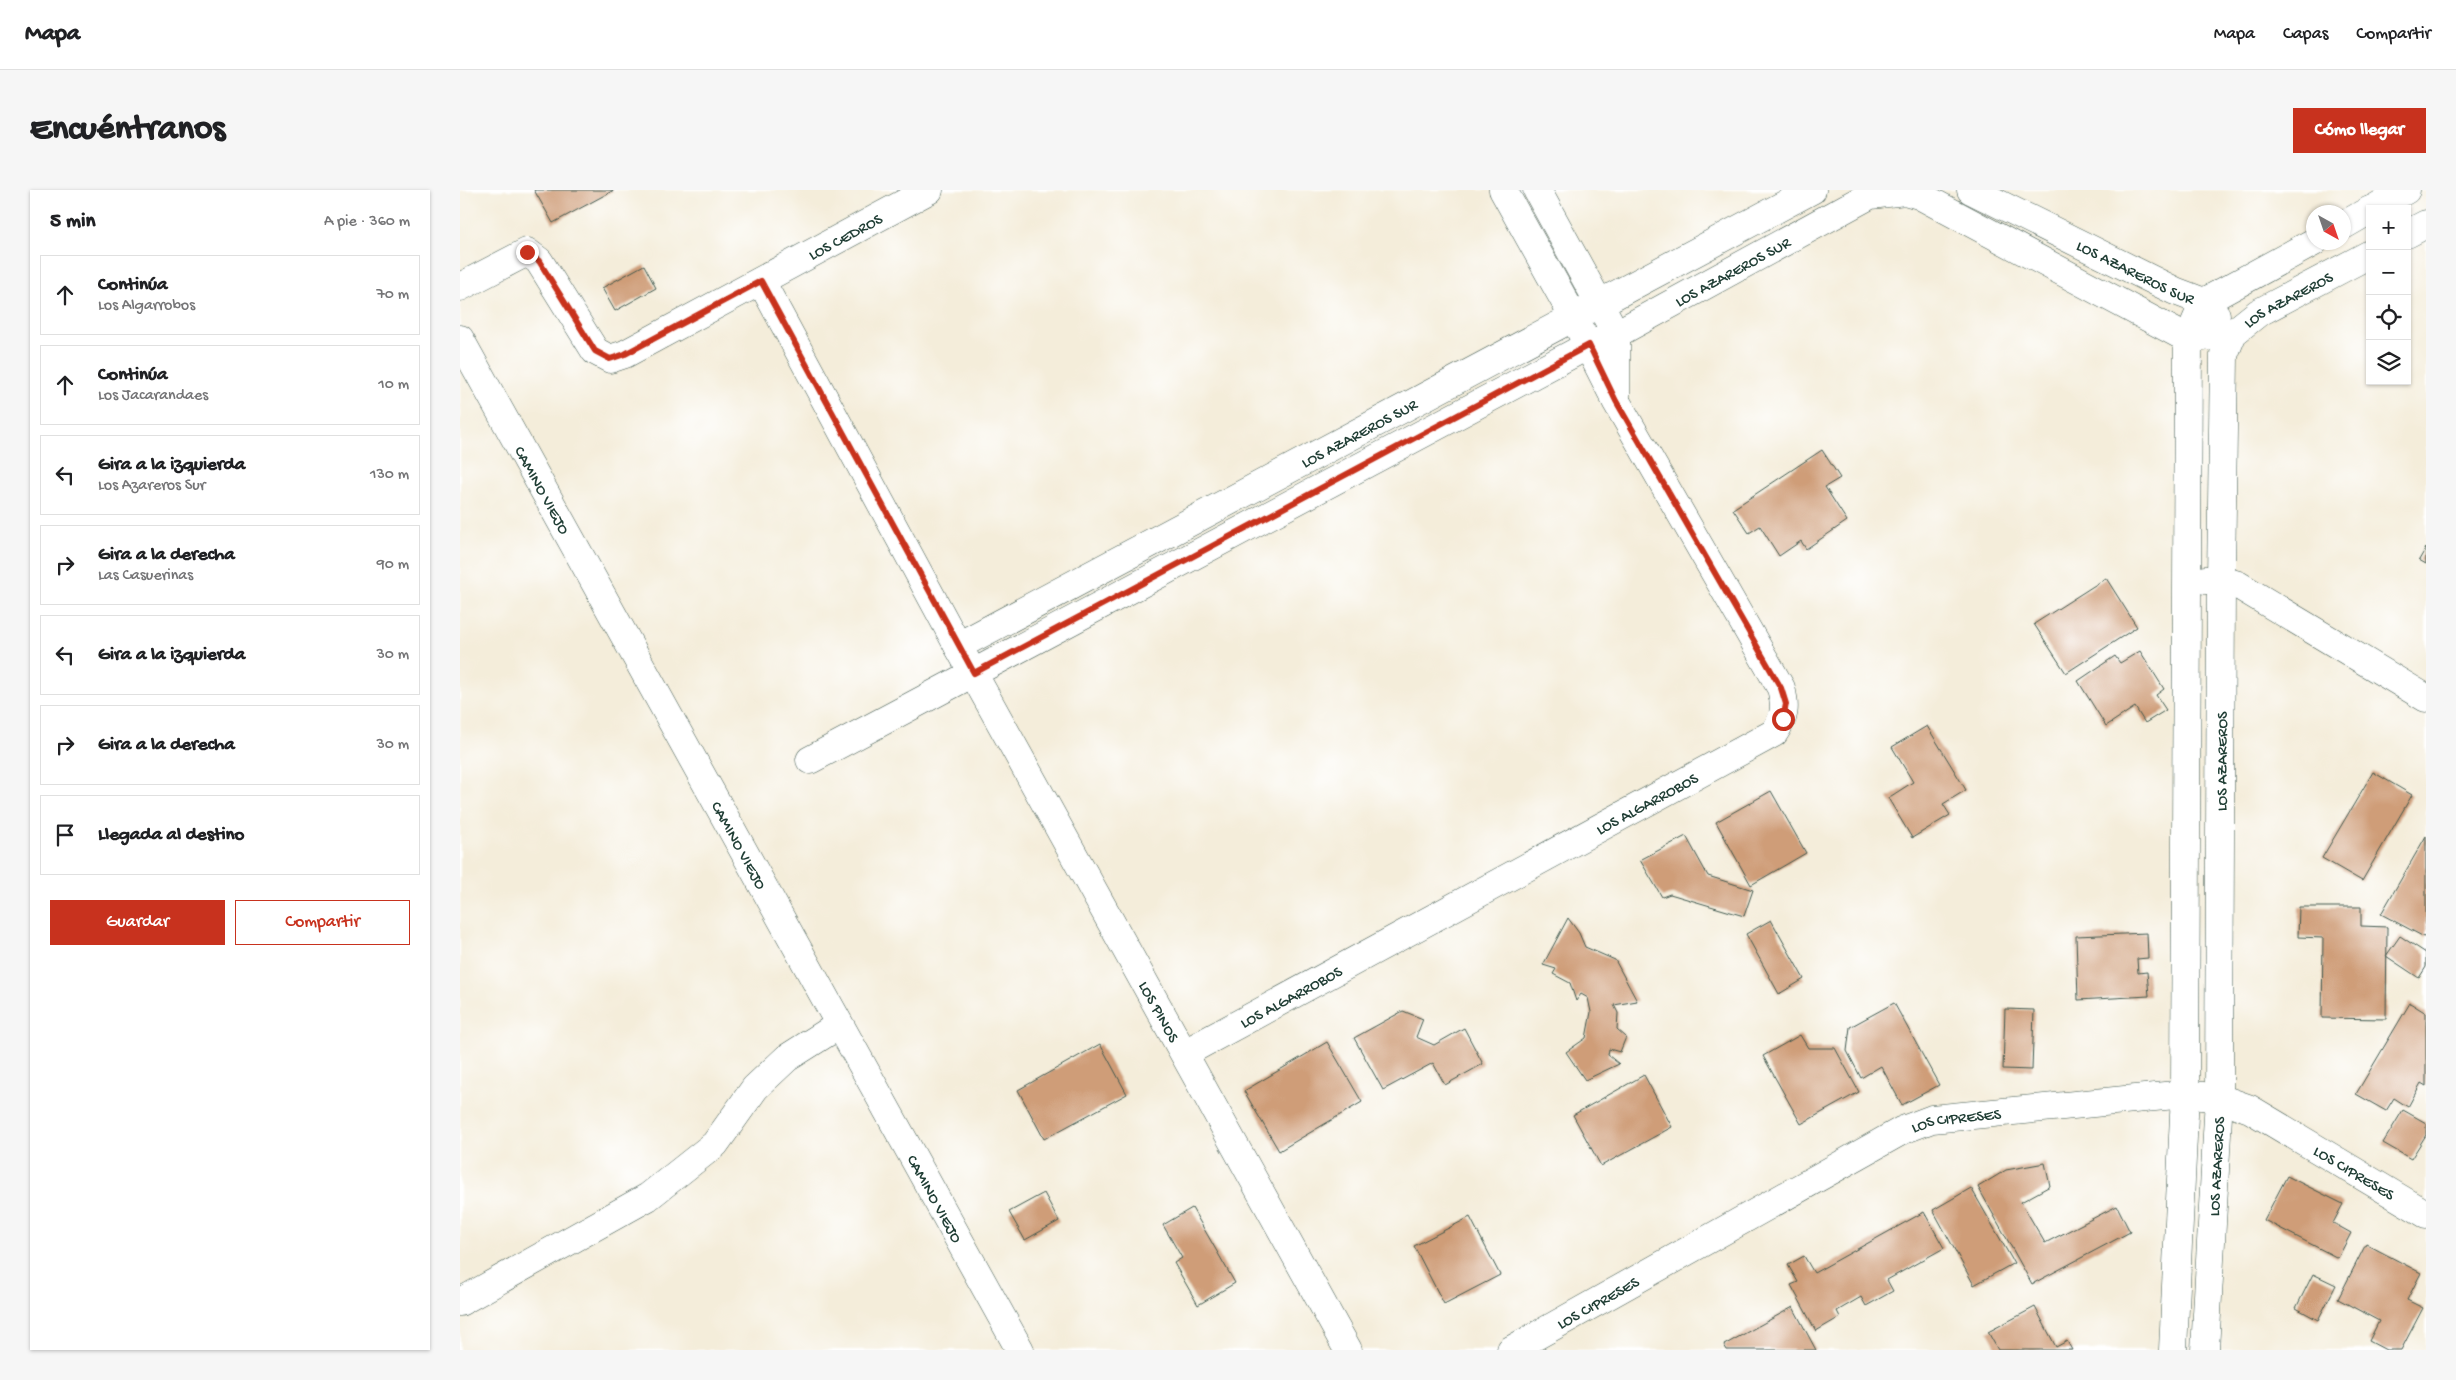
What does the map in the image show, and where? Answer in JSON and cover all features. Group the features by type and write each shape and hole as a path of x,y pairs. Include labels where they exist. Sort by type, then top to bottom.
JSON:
{"street":[{"name":"LOS CEDROS","path":"460,287 527,252 539,261 595,351 610,359 625,354 929,190"},
{"name":"LOS ALGARROBOS","path":"1185,1053 1774,733 1783,719 1786,704 1781,688 1616,401 1574,316 1503,190"},
{"path":"1537,190 1616,334 1616,401"},
{"name":"LOS AZAREROS SUR","path":"958,646 1812,190"},
{"name":"LOS AZAREROS SUR","path":"1971,190 2175,291 2204,302 2232,333"},
{"path":"2380,205 2406,190"},
{"name":"LOS AZAREROS SUR","path":"810,760 1589,345 1616,334 1870,195 1905,191 1919,195 2188,339"},
{"path":"2351,221 2366,213"},
{"path":"2411,232 2426,224"},
{"path":"2204,302 2306,246"},
{"name":"LOS AZAREROS","path":"2205,1350 2220,1098 2221,580 2224,355 2232,333 2258,313 2366,256"},
{"name":"LOS PINOS","path":"761,281 958,646 1348,1350"},
{"name":"LOS AZAREROS","path":"2173,1350 2185,1094 2189,580 2188,339 2204,302"},
{"path":"2188,339 2232,333"},
{"name":"CAMINO VIEJO","path":"460,339 1020,1350"},
{"path":"2189,580 2221,580 2238,585 2426,698"},
{"path":"460,1302 648,1197 715,1144 755,1088 787,1058 839,1025"},
{"name":"LOS CIPRESES","path":"1512,1350 1903,1130 1932,1119 2185,1094 2220,1098 2250,1109 2426,1214"}],"building":[{"path":"534,190 614,190 553,223"},
{"path":"644,265 656,288 615,311 602,288"},
{"path":"1822,450 1840,478 1825,487 1847,521 1806,549 1801,541 1779,556 1760,526 1749,533 1733,509"},
{"path":"2426,548 2426,564 2419,560"},
{"path":"2106,578 2137,627 2066,673 2034,624"},
{"path":"2140,651 2164,689 2156,695 2166,710 2145,723 2135,707 2106,726 2078,681 2115,656 2120,663"},
{"path":"1927,726 1966,790 1943,804 1950,815 1912,838 1888,798 1913,782 1892,747"},
{"path":"2373,772 2412,795 2362,881 2322,858"},
{"path":"1771,791 1806,853 1751,885 1716,822"},
{"path":"1686,836 1708,876 1753,890 1744,916 1670,894 1662,897 1640,860"},
{"path":"2426,836 2426,938 2381,914"},
{"path":"2299,907 2361,907 2361,926 2387,927 2386,1019 2322,1018 2323,938 2298,937"},
{"path":"1568,918 1579,933 1585,947 1615,960 1637,1001 1614,1005 1618,1013 1617,1029 1626,1037 1620,1052 1609,1049 1608,1055 1619,1064 1585,1080 1566,1052 1586,1038 1591,1012 1588,998 1581,994 1576,1001 1570,983 1553,974 1556,969 1543,965"},
{"path":"1771,920 1804,979 1779,994 1746,934"},
{"path":"2147,933 2148,958 2137,959 2138,973 2147,972 2149,996 2078,1000 2076,936"},
{"path":"2400,936 2426,953 2426,967 2419,978 2386,956"},
{"path":"1894,1003 1939,1085 1902,1105 1881,1066 1861,1078 1847,1051 1850,1027"},
{"path":"2410,1003 2426,1013 2426,1086 2421,1083 2408,1107 2394,1098 2386,1111 2356,1094"},
{"path":"2005,1009 2034,1010 2032,1070 2003,1069"},
{"path":"1403,1011 1423,1019 1416,1037 1434,1045 1464,1028 1483,1064 1445,1085 1433,1063 1383,1090 1354,1038"},
{"path":"1800,1035 1808,1048 1835,1048 1859,1092 1801,1124 1763,1056"},
{"path":"1327,1042 1362,1102 1279,1151 1244,1091"},
{"path":"1100,1044 1127,1094 1044,1139 1018,1090"},
{"path":"1644,1075 1672,1127 1601,1166 1573,1115"},
{"path":"2403,1110 2426,1123 2426,1135 2411,1159 2383,1143"},
{"path":"2045,1163 2050,1186 2021,1202 2045,1243 2117,1206 2130,1232 2032,1284 1978,1187 2006,1170"},
{"path":"2287,1176 2343,1204 2333,1223 2351,1233 2338,1258 2264,1220"},
{"path":"1971,1188 2014,1263 1974,1285 1933,1210"},
{"path":"1044,1193 1059,1221 1025,1240 1009,1212"},
{"path":"1192,1208 1235,1283 1198,1305 1174,1263 1182,1258 1163,1225"},
{"path":"1924,1212 1944,1248 1887,1280 1893,1291 1866,1306 1861,1297 1837,1311 1840,1317 1816,1331 1791,1285 1798,1282 1788,1265 1804,1256 1814,1273"},
{"path":"1470,1217 1500,1275 1444,1304 1414,1246"},
{"path":"2366,1244 2421,1273 2407,1300 2423,1308 2401,1350 2386,1350 2369,1341 2379,1321 2338,1299"},
{"path":"2313,1274 2336,1285 2318,1320 2296,1308"},
{"path":"1793,1307 1816,1350 1727,1350 1724,1345"},
{"path":"2035,1307 2056,1347 2067,1341 2072,1350 1998,1350 1988,1332"}],"route":[{"path":"527,252 539,261 595,351 610,359 625,354 761,281 974,673 1589,345 1616,401 1781,688 1786,704 1783,719"}]}
